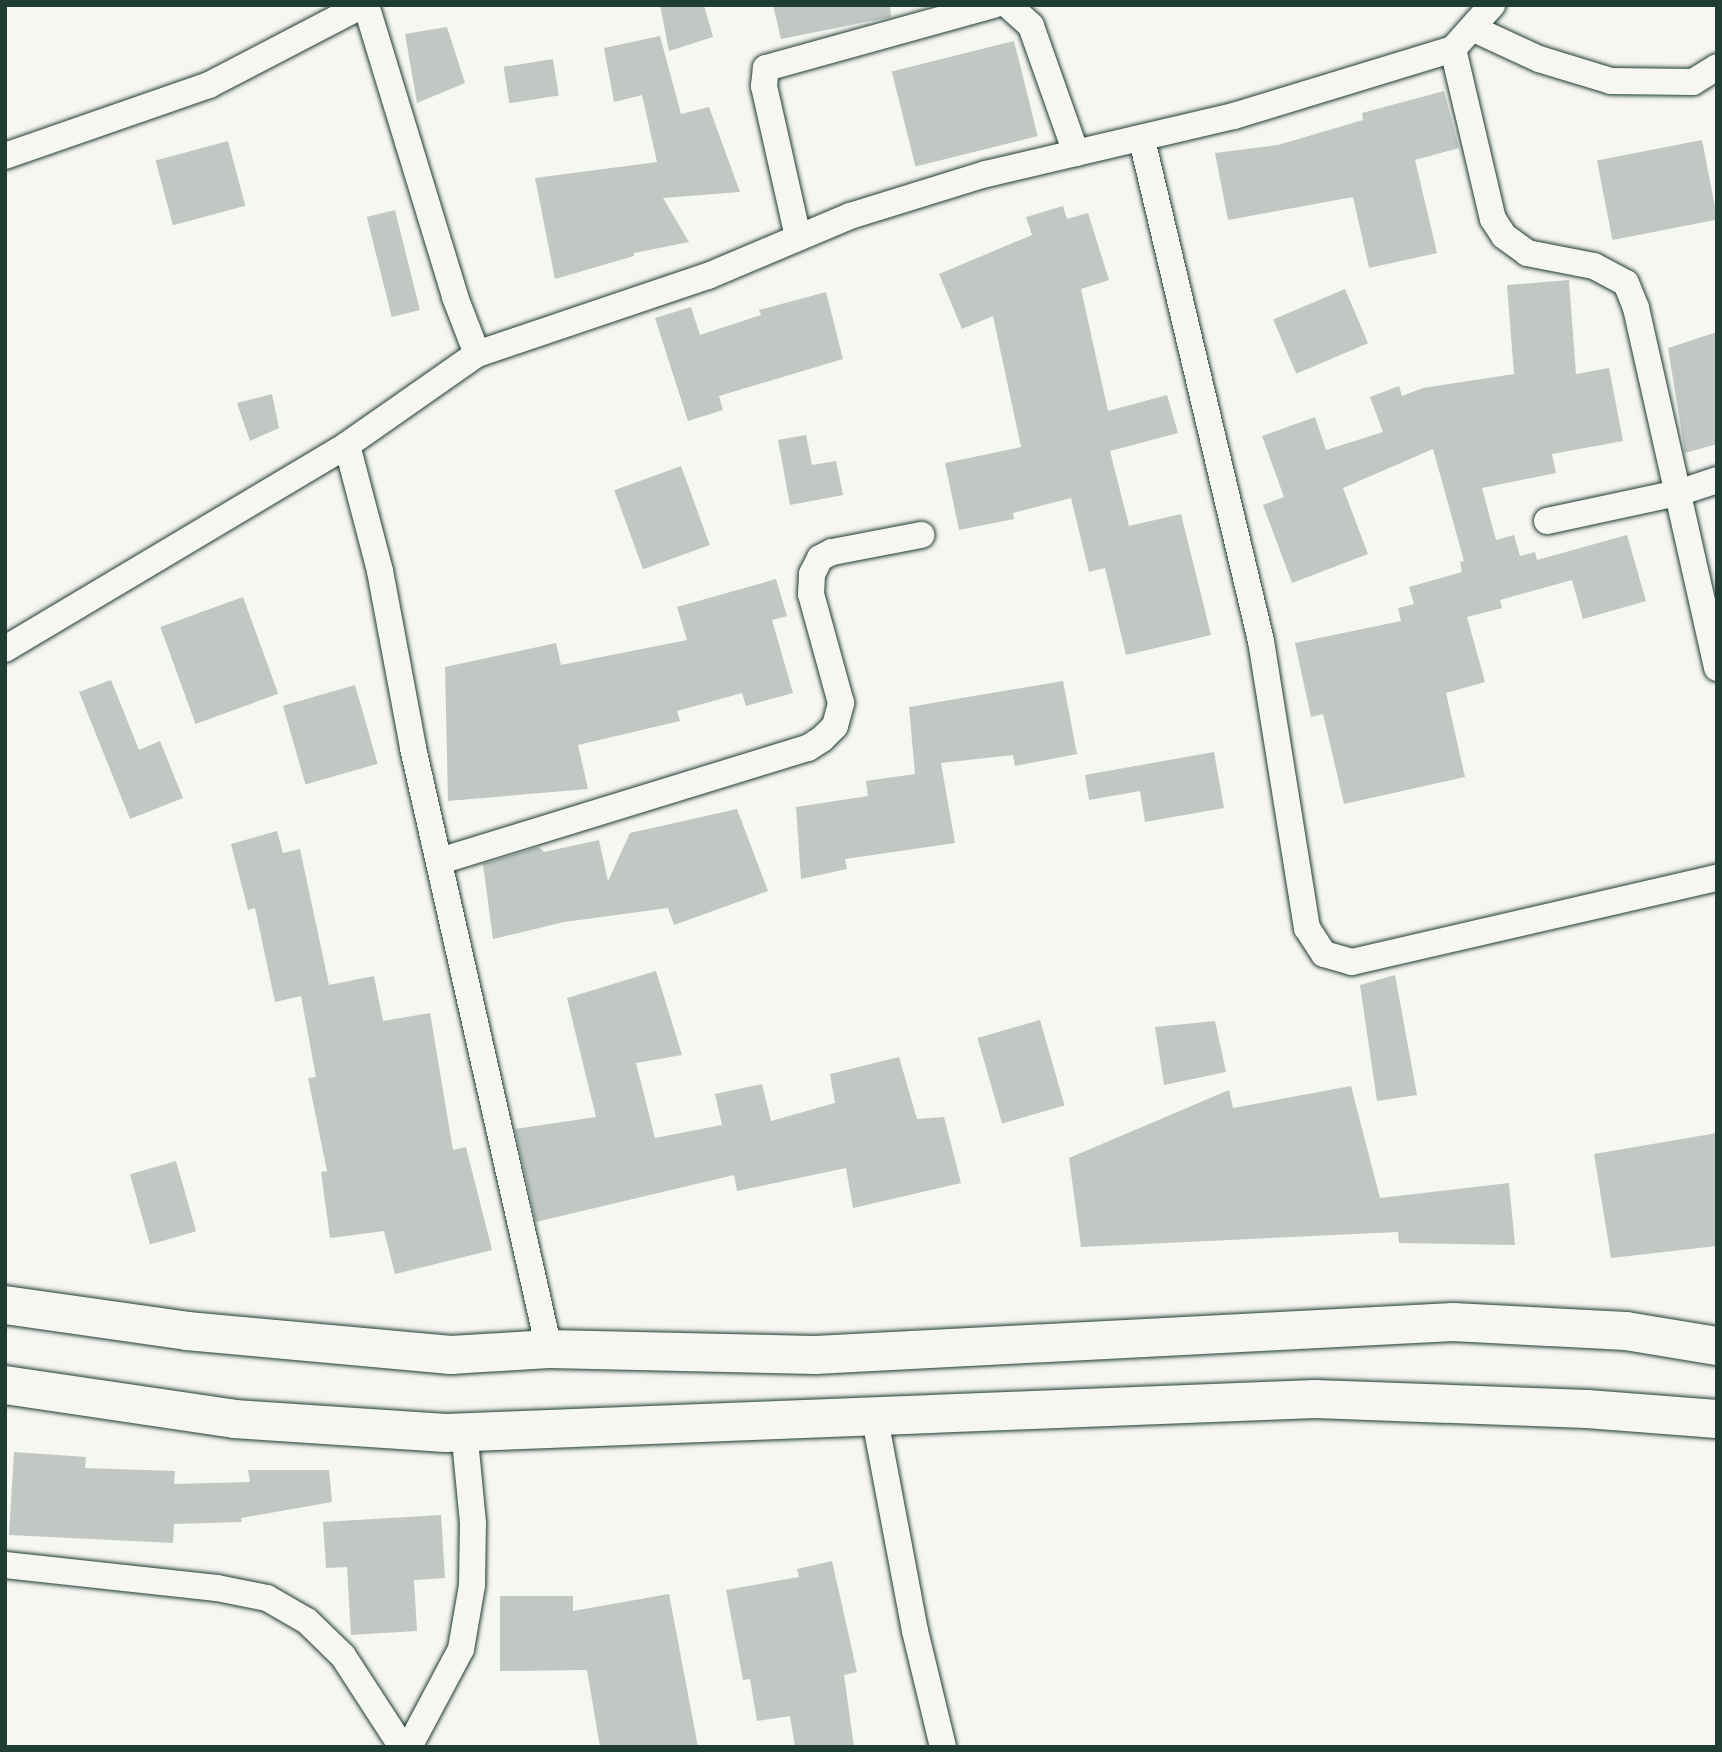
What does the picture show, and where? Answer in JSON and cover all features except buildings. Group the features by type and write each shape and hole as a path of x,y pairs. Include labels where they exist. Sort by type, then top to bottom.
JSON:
{"main road":[{"path":"5,1305 187,1331 451,1354 549,1349 815,1354 1453,1322 1626,1331 1717,1346"},
{"path":"5,1385 234,1419 446,1433 464,1430 1315,1399 1587,1409 1717,1419"}],"street":[{"path":"5,156 209,85 364,5 451,285 477,354"},
{"path":"799,237 764,86 766,68 993,5"},
{"path":"1008,5 1031,26 1076,153"},
{"path":"5,649 347,445 477,354 708,276 799,237 986,174 1142,140 1453,49 1474,29 1492,5"},
{"path":"1474,29 1539,59 1611,81 1693,82 1717,67"},
{"path":"1453,49 1493,219 1504,236 1527,253 1602,269 1626,283 1636,308 1717,668"},
{"path":"1142,140 1261,641 1307,928 1324,954 1352,962 1717,878"},
{"path":"347,445 380,571 440,861 549,1349"},
{"path":"1547,521 1678,494 1717,480"},
{"path":"440,861 808,748 822,739 835,726 841,703 811,594 812,574 820,558 832,552 921,535"},
{"path":"874,1414 915,1631 943,1747"},
{"path":"409,1747 461,1649 472,1584 473,1523 464,1430"},
{"path":"5,1565 217,1588 267,1598 307,1621 343,1656 402,1747"}]}
